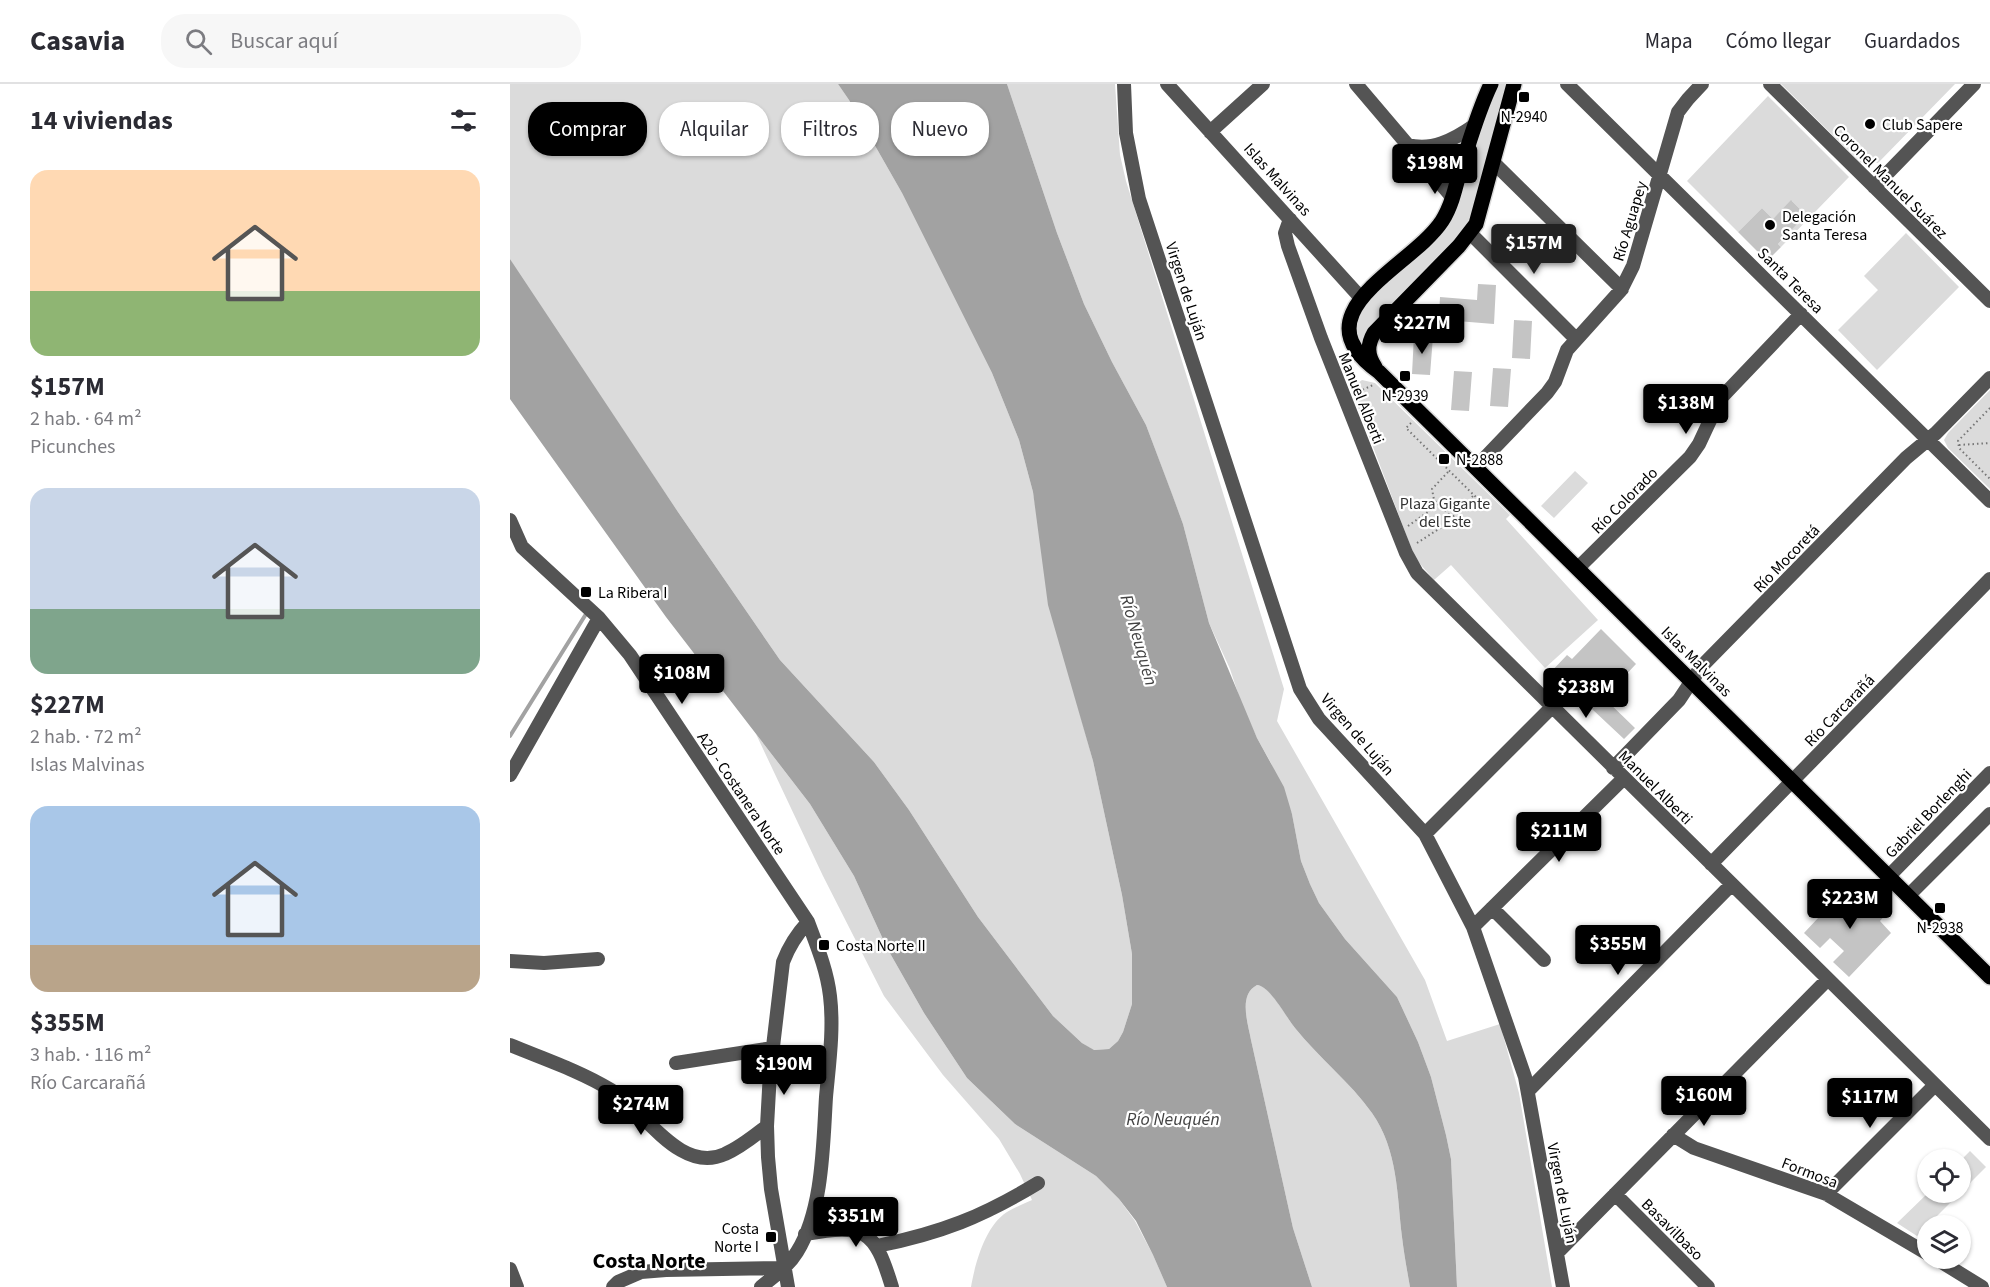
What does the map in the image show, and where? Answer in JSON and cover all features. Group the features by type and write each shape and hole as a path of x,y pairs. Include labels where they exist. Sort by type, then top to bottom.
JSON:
{"main road":[{"path":"1362,298 1435,229 1446,212 1491,84"},
{"path":"1375,378 1368,347 1374,333 1470,233 1479,215 1514,84"},
{"name":"Islas Malvinas","path":"1362,298 1350,318 1350,341 1375,378 1476,467 1990,977"}],"street":[{"name":"Virgen de Luján","path":"1124,84 1126,133 1139,199 1300,689 1319,719 1425,834 1473,927 1515,1046 1528,1091 1563,1287"},
{"name":"Islas Malvinas","path":"1167,84 1362,298"},
{"path":"1210,132 1263,84"},
{"path":"1356,84 1452,197"},
{"name":"Santa Teresa","path":"1567,84 1990,501"},
{"name":"Río Aguapey","path":"1476,467 1547,393 1555,382 1568,350 1622,289 1633,266 1678,112 1702,84"},
{"name":"Coronel Manuel Suárez","path":"1770,84 1990,301"},
{"path":"1874,187 1974,84"},
{"path":"1406,144 1419,148 1430,147 1461,134 1475,125"},
{"path":"1493,162 1622,289"},
{"name":"Manuel Alberti","path":"1290,219 1286,233 1288,246 1321,338 1411,563 1428,585 1990,1139"},
{"path":"1470,233 1576,339"},
{"name":"Río Colorado","path":"1578,568 1690,457 1699,444 1720,399 1801,314"},
{"name":"Río Mocoretá","path":"1613,768 1679,700 1701,667 1906,458 1928,440 1990,378"},
{"name":"A20 - Costanera Norte","path":"510,520 522,547 599,618 630,655 808,922 826,974 830,997 830,1026 822,1153 812,1214 796,1253 783,1268 760,1287"},
{"name":"Río Carcarañá","path":"1711,864 1990,579"},
{"path":"510,775 599,618"},
{"path":"1425,834 1552,707"},
{"name":"Gabriel Borlenghi","path":"1888,876 1990,773"},
{"path":"1473,927 1624,778"},
{"path":"1908,896 1990,814"},
{"path":"1528,1091 1731,884"},
{"path":"1492,908 1545,960"},
{"path":"788,1287 783,1268 770,1178 767,1126 770,1072 783,962 797,933 808,922"},
{"path":"510,961 544,963 598,959"},
{"path":"1558,1252 1828,979"},
{"path":"510,1045 612,1091 629,1103 676,1148 692,1155 707,1158 723,1156 738,1148 767,1126"},
{"path":"676,1063 773,1048"},
{"path":"1826,1194 1935,1085"},
{"name":"Formosa","path":"1673,1136 1694,1148 1826,1194 1917,1248"},
{"path":"877,1246 920,1238 962,1224 1001,1206 1038,1183"},
{"name":"Basavilbaso","path":"1615,1194 1708,1287"},
{"path":"805,1234 839,1229 861,1233 877,1246 892,1287"},
{"path":"613,1287 618,1282 641,1272 783,1268"},
{"path":"510,1269 517,1287"},
{"path":"1953,1269 1982,1287"}],"path":[{"path":"1360,391 1375,378"},
{"path":"1959,443 1990,408"},
{"path":"1411,423 1406,428 1490,511"},
{"path":"1953,437 1959,443 1959,448 1990,479"},
{"path":"1959,443 1990,443"},
{"path":"1449,471 1432,489 1434,500 1452,517"},
{"path":"1415,545 1445,525 1474,495"},
{"path":"1408,526 1439,504"}],"green space":[{"path":"510,84 838,84 850,102 781,102 781,156 879,156 879,153 902,193 992,373 1019,440 1033,492 1042,546 1072,685 1093,761 1122,895 1132,954 1132,1004 1123,1032 1118,1041 1109,1049 1093,1050 1053,1016 978,917 909,810 874,762 780,660 678,512 510,259"},
{"path":"1007,84 1115,84 1120,155 1126,181 1284,689 1277,721 1425,980 1447,1041 1500,1024 1519,1093 1552,1287 1457,1287 1451,1159 1431,1077 1418,1042 1397,997 1345,939 1319,903 1310,884 1301,861 1292,814 1271,763 1242,705 1230,669 1209,623 1183,524 1146,425 1084,304 1057,233"},
{"path":"1498,84 1505,84 1475,209 1469,225 1361,348 1355,331 1362,306 1453,217 1485,116"},
{"name":"Club Sapere","path":"1781,84 1955,84 1878,163 1861,163"},
{"path":"1768,96 1849,177 1781,247 1778,244 1806,215 1792,201 1773,219 1762,208 1738,232 1687,181"},
{"path":"1456,144 1459,149 1450,175 1447,177 1428,158 1431,154"},
{"path":"1906,233 1959,287 1877,370 1838,330 1878,290 1864,276"},
{"name":"Plaza Gigante del Este","path":"1362,380 1375,383 1510,515 1506,519 1598,620 1545,668 1451,565 1434,580 1415,558 1353,394 1353,387"},
{"path":"1990,390 1990,489 1948,448 1944,440"},
{"path":"1575,471 1588,483 1554,518 1541,506"},
{"path":"756,734 810,804 854,876 887,948 924,1013 967,1078 1015,1124 1096,1176 1119,1199 1135,1221 1167,1287 971,1287 978,1257 993,1226 1007,1212 1032,1200 1020,1174 999,1139 943,1075 884,996 823,876"},
{"path":"1257,985 1267,990 1295,1028 1354,1091 1381,1127 1395,1173 1410,1287 1312,1287 1293,1228 1248,1026 1246,1002 1251,990"},
{"path":"1971,1152 1986,1167 1971,1182"},
{"path":"1918,1203 1950,1203 1938,1215 1917,1215 1917,1236 1897,1223"}],"water":[{"name":"Río Neuquén","path":"838,84 1007,84 1057,233 1084,304 1146,425 1172,494 1183,524 1209,623 1257,738 1284,787 1301,861 1310,884 1319,903 1345,939 1397,997 1418,1042 1431,1077 1451,1159 1457,1287 1410,1287 1395,1173 1381,1127 1344,1080 1304,1039 1272,996 1257,985 1251,990 1246,1002 1248,1026 1293,1228 1312,1287 1167,1287 1136,1221 1119,1199 1096,1176 1015,1124 967,1078 924,1013 887,948 854,876 810,804 666,617 510,399 510,259 678,512 780,660 874,762 909,810 978,917 1053,1016 1082,1043 1094,1050 1109,1049 1118,1041 1123,1032 1132,1004 1132,954 1122,895 1093,761 1048,605 1033,492 1019,440 992,373 902,193 879,153 879,102 850,102"}],"building":[{"name":"Delegación Santa Teresa","path":"1791,200 1806,215 1778,244 1781,247 1767,261 1738,232 1762,208 1773,219"},
{"path":"1478,284 1496,285 1494,324 1457,321 1456,337 1438,336 1440,297 1477,300"},
{"path":"1514,320 1532,321 1530,359 1512,358"},
{"path":"1414,335 1433,336 1430,375 1412,374"},
{"path":"1493,368 1511,369 1508,407 1490,406"},
{"path":"1454,371 1472,372 1469,411 1451,410"},
{"path":"1601,629 1636,664 1604,698 1635,728 1624,739 1592,709 1589,713 1549,674 1567,655 1572,659"},
{"path":"1848,886 1867,905 1872,900 1886,914 1880,921 1891,933 1849,977 1833,962 1844,951 1830,938 1820,948 1804,933"}],"waterway":[{"path":"510,736 586,614"}],"place":[{"name":"N-2940","path":"1524,97"},
{"name":"Club Sapere","path":"1870,124"},
{"name":"Delegación Santa Teresa","path":"1770,225"},
{"name":"N-2939","path":"1405,376"},
{"name":"N-2888","path":"1444,459"},
{"name":"La Ribera I","path":"586,592"},
{"name":"N-2938","path":"1940,908"},
{"name":"Costa Norte II","path":"824,945"},
{"name":"Costa Norte I","path":"771,1237"}],"district":[{"name":"Costa Norte","path":"649,1260"}]}
